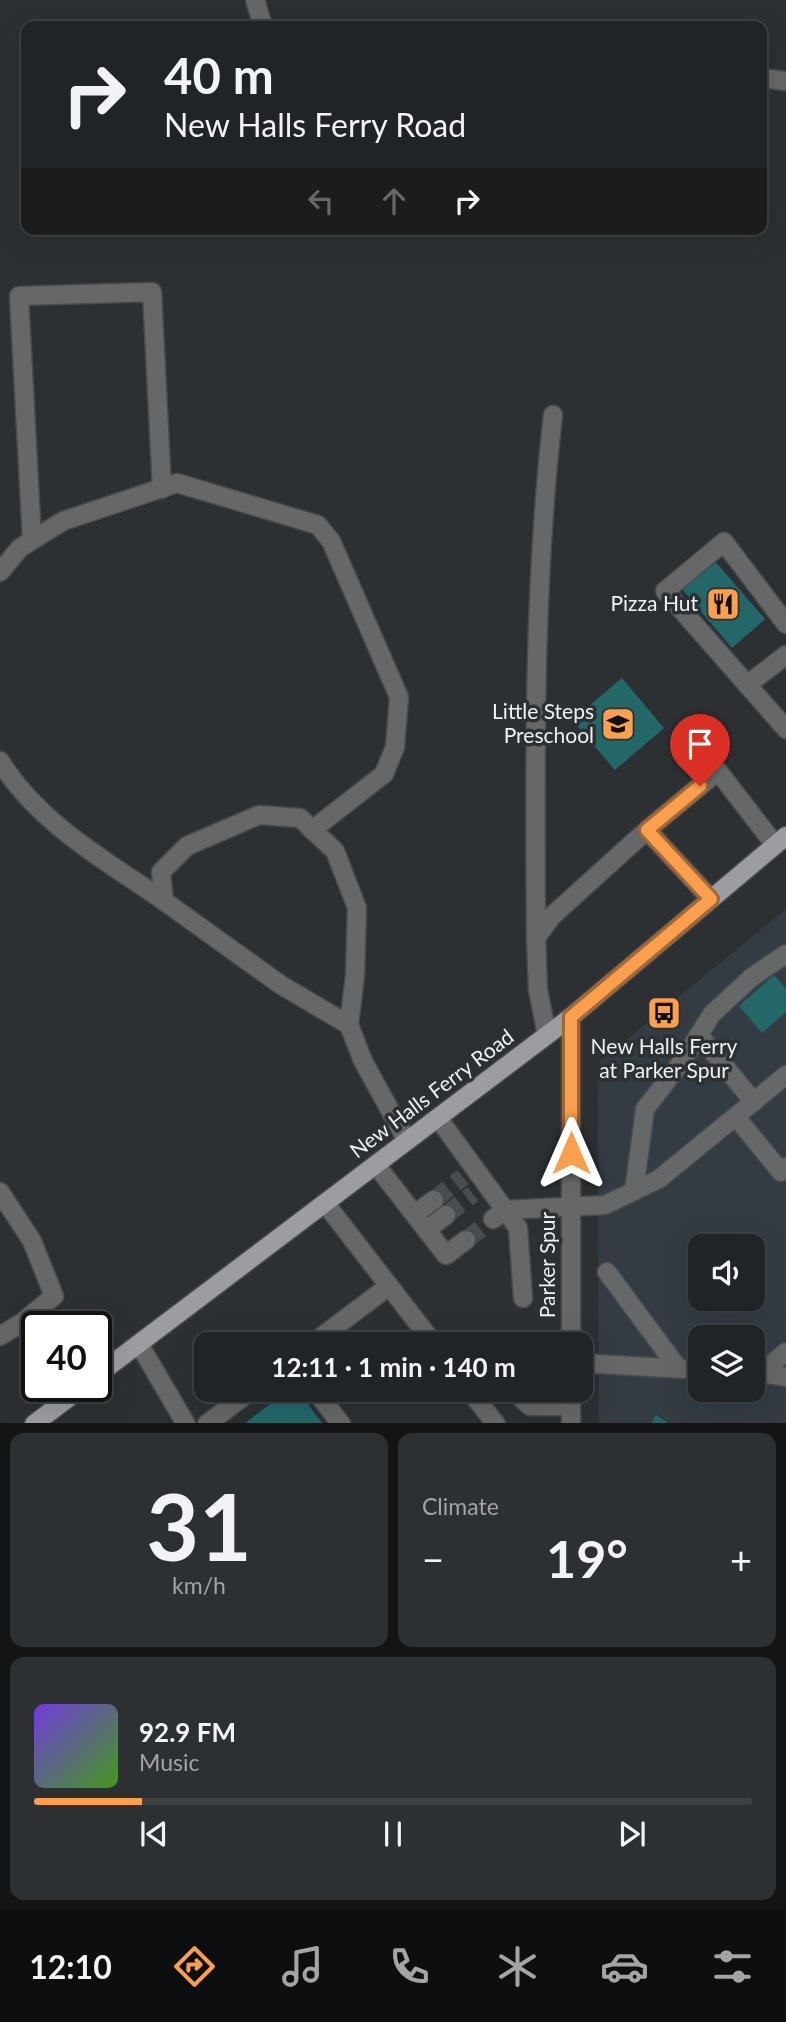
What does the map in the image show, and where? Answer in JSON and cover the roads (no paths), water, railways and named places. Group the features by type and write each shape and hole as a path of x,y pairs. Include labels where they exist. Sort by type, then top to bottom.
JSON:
{"main road":[{"name":"New Halls Ferry Road","path":"112,1364 571,1017 780,841"},
{"path":"34,1423 59,1402"}],"street":[{"path":"255,0 261,21"},
{"path":"767,79 786,81"},
{"path":"32,540 19,296 152,292 162,489"},
{"path":"547,1035 538,990 536,938 538,654 543,497 553,415"},
{"path":"0,572 20,548 63,521 177,483 318,525 331,541 399,697 395,747 384,774 312,830"},
{"path":"786,624 724,542 665,591 786,729"},
{"path":"747,685 786,655"},
{"path":"0,761 10,777 61,830 281,985 349,1025"},
{"path":"536,938 552,916 647,830 718,771 780,841"},
{"path":"163,901 161,873 187,846 259,815 300,818 335,851 357,908 355,975 349,1025 363,1061 407,1141"},
{"path":"647,830 711,899"},
{"path":"634,1191 645,1109 683,1060 712,1014 752,977 786,954"},
{"name":"Parker Spur","path":"571,1017 571,1332"},
{"path":"699,1035 754,1102"},
{"path":"499,1214 605,1205 634,1191 659,1178 786,1075"},
{"path":"736,1117 781,1172 786,1167"},
{"path":"438,1118 480,1189 499,1214 518,1228 523,1298"},
{"path":"376,1165 446,1255 466,1240"},
{"path":"0,1192 32,1241 54,1296 36,1311"},
{"path":"415,1214 434,1200"},
{"path":"325,1203 425,1332"},
{"path":"427,1230 446,1215"},
{"path":"607,1272 678,1368"},
{"path":"328,1332 389,1286"},
{"path":"0,1336 21,1323"},
{"path":"139,1344 186,1423"},
{"path":"765,1367 786,1352"},
{"path":"593,1364 688,1369"},
{"path":"765,1374 786,1377"},
{"path":"207,1423 236,1402"},
{"path":"325,1402 341,1423"},
{"path":"481,1402 496,1423"},
{"path":"526,1402 530,1406 571,1406"}],"tunnel":[{"path":"434,1200 463,1177"},
{"path":"446,1215 473,1194"},
{"path":"466,1240 493,1219"}],"place":[{"name":"Pizza Hut","path":"723,604"},
{"name":"Little Steps Preschool","path":"618,724"},
{"name":"New Halls Ferry at Parker Spur","path":"664,1013"}]}
